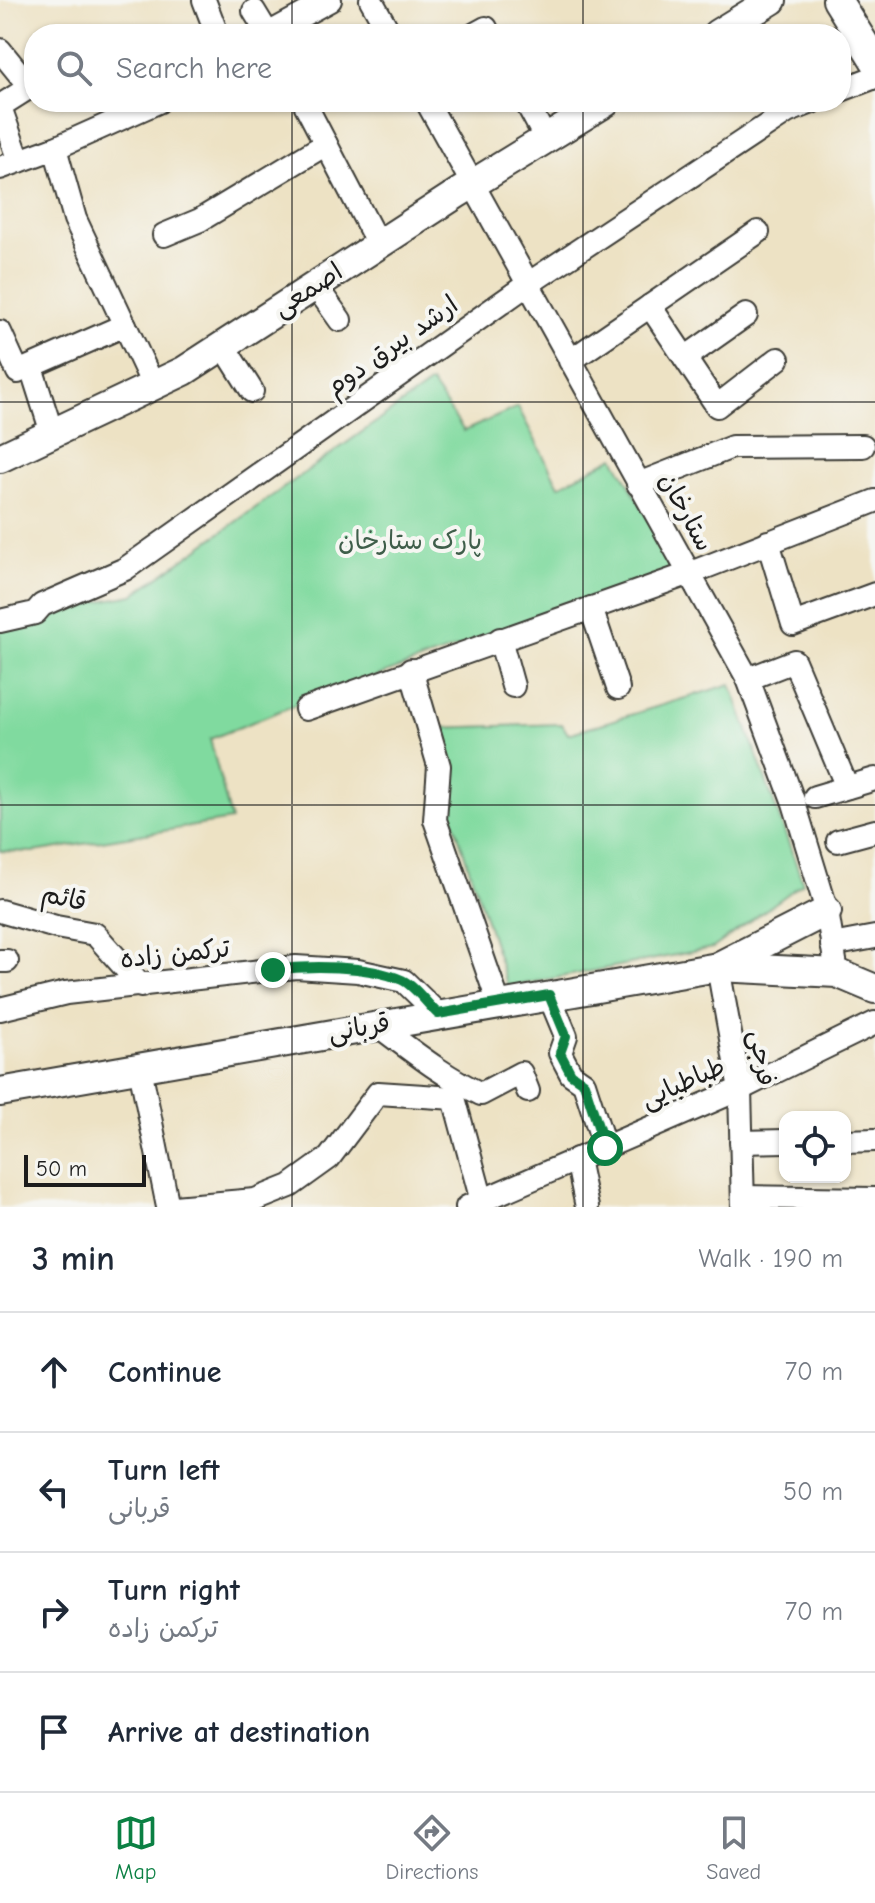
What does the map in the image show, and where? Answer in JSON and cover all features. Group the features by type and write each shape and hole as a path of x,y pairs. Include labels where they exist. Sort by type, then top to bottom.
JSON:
{"main road":[{"path":"733,24 772,0"},
{"path":"837,0 875,61"},
{"name":"اصمعی","path":"0,458 184,371 472,184 590,112"},
{"path":"718,967 827,911"},
{"path":"718,967 837,973 875,989"},
{"name":"قربانی","path":"0,1092 718,967"}],"street":[{"path":"204,0 213,24"},
{"path":"286,24 330,0"},
{"path":"371,0 384,24"},
{"path":"254,11 262,24"},
{"path":"0,50 24,80"},
{"path":"851,86 875,77"},
{"path":"24,91 0,106 10,165 136,112"},
{"path":"309,112 378,244"},
{"name":"ستارخان","path":"432,112 748,679 794,803 827,911 837,973"},
{"path":"531,112 546,139"},
{"name":"ارشد بیرق دوم","path":"0,621 35,613 42,605 125,569 528,284 787,112"},
{"path":"164,235 200,220 326,144"},
{"path":"55,148 75,219 153,385"},
{"path":"570,361 758,232"},
{"path":"315,285 340,320"},
{"path":"650,306 717,406 778,359"},
{"path":"685,358 746,315"},
{"path":"0,332 18,372 125,325"},
{"path":"223,345 252,391"},
{"path":"31,367 52,433"},
{"path":"638,484 732,447 863,446"},
{"path":"306,709 688,574 875,501"},
{"path":"768,542 793,624 875,594"},
{"path":"591,608 618,688"},
{"path":"500,639 513,686"},
{"path":"748,679 794,661 847,787"},
{"path":"411,670 439,766 435,820 499,1004"},
{"path":"815,797 875,779"},
{"path":"838,841 875,831"},
{"name":"قائم","path":"0,911 95,934 141,986"},
{"path":"832,945 875,937"},
{"name":"ترکمن زاده","path":"0,1009 66,993 296,967 370,972 404,981 438,1014"},
{"name":"فرجی","path":"718,967 740,1089 743,1202"},
{"path":"549,995 566,1036 560,1053 571,1074 584,1083 605,1148"},
{"name":"طباطبایی","path":"474,1204 508,1199 577,1159 740,1089 875,1023"},
{"path":"377,1025 456,1090 474,1204"},
{"path":"140,1068 171,1207 275,1200 329,1158 378,1093 456,1090 481,1094 521,1073 528,1091"},
{"path":"851,1141 875,1140"},
{"path":"741,1142 779,1141"},
{"path":"577,1159 587,1207"},
{"path":"743,1202 875,1198 874,1207"}],"green space":[{"name":"پارک ستارخان","path":"431,383 464,431 518,407 559,486 614,457 677,570 295,705 210,739 231,820 34,852 0,851 0,624 35,613 133,595"},
{"path":"731,684 803,883 713,948 508,987 446,798 432,728 562,724 568,734"}],"route":[{"path":"273,970 329,968 381,974 404,981 438,1014 549,995 566,1036 560,1053 571,1074 584,1083 605,1148"}]}
